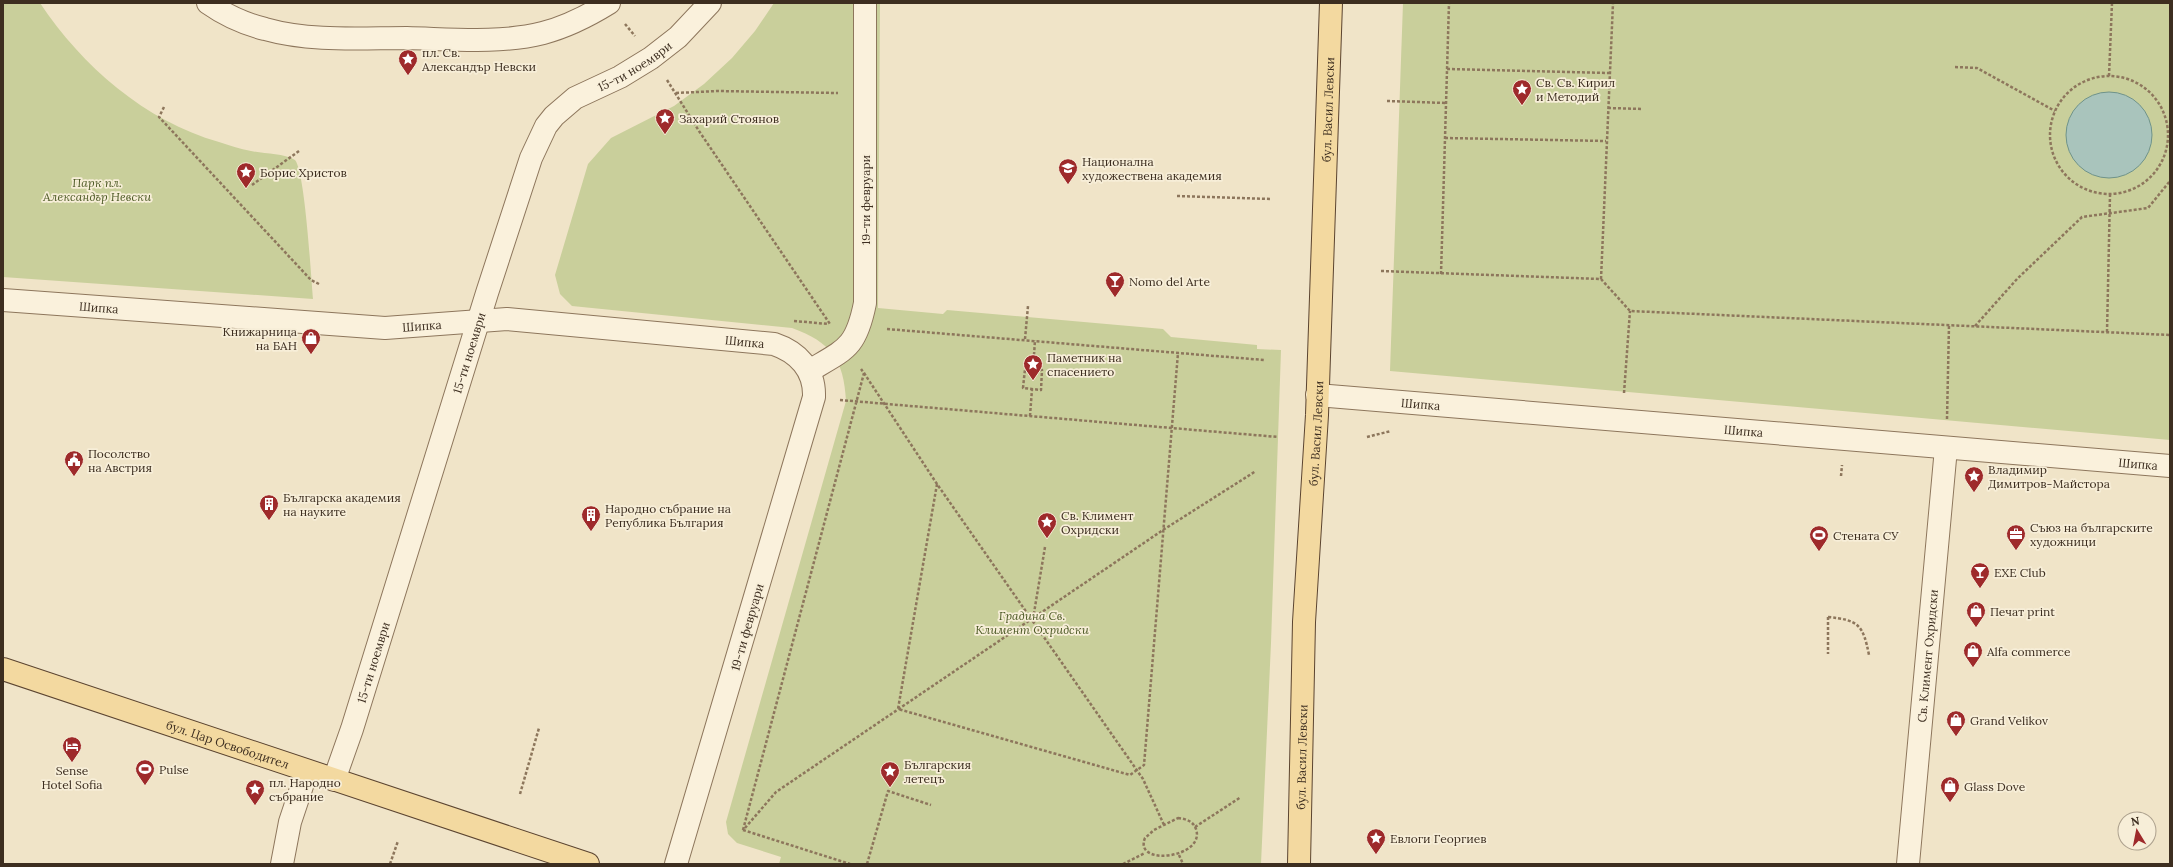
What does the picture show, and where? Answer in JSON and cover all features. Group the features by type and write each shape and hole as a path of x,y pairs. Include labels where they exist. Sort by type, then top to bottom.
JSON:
{"main road":[{"name":"бул. Васил Левски","path":"1299,864 1304,622 1317,395 1331,3"},
{"name":"бул. Цар Освободител","path":"3,669 588,864"}],"street":[{"path":"208,3 239,20 266,30 293,35 322,37 486,39 516,38 543,33 569,24 609,3"},
{"name":"15-ти ноември","path":"334,780 352,729 478,321 531,158 546,126 559,111 575,98 620,77 651,58 678,37 710,3"},
{"name":"19-ти февруари","path":"676,864 812,386 847,348 860,327 865,303 865,3"},
{"name":"Шипка","path":"3,300 385,328 508,319 774,344 787,349 799,357 812,386"},
{"name":"Шипка","path":"1317,395 2170,466"},
{"name":"Св. Климент Охридски","path":"1908,864 1946,448"},
{"path":"282,864 290,822 307,771"}],"path":[{"path":"609,3 676,93 699,131 886,404 937,484 1136,770 1142,779 1164,825"},
{"path":"1441,274 1449,3"},
{"path":"1612,3 1601,279 1630,311 2170,335"},
{"path":"2109,76 2112,3"},
{"path":"1955,67 1977,68 2055,111"},
{"path":"1447,68 1610,73"},
{"path":"2109,76 2126,78 2143,86 2156,98 2165,113 2169,130 2167,150 2159,168 2146,182 2129,192 2110,195 2091,192 2074,184 2061,171 2052,154 2049,136 2052,117 2060,100 2074,87 2090,78 2109,76"},
{"path":"676,93 718,91 865,94"},
{"path":"1387,101 1446,103"},
{"path":"164,107 159,117 311,280 319,284"},
{"path":"1608,108 1643,109"},
{"path":"1445,138 1606,141"},
{"path":"252,185 300,151"},
{"path":"1975,326 2017,279 2082,217 2148,208 2170,182"},
{"path":"2107,332 2110,195"},
{"path":"1177,196 1271,199"},
{"path":"1381,271 1601,279"},
{"path":"1025,340 1028,306"},
{"path":"1621,421 1630,311"},
{"path":"1946,448 1949,325"},
{"path":"1033,370 1035,340"},
{"path":"898,709 1130,775 1144,765 1178,354"},
{"path":"1024,369 1033,370 1042,370 1041,390 1023,388 1024,369"},
{"path":"743,830 864,373"},
{"path":"812,386 857,402 1278,437"},
{"path":"1030,416 1032,389"},
{"path":"743,830 776,792 1163,530 1256,471"},
{"path":"898,709 937,484"},
{"path":"1032,619 1045,547"},
{"path":"1828,654 1828,617 1846,619 1854,622 1861,628 1869,656"},
{"path":"520,794 539,728"},
{"path":"867,864 888,791 931,805"},
{"path":"1195,827 1242,797"},
{"path":"1150,859 1145,853 1145,838 1149,833 1178,818 1189,821 1195,827 1197,840 1195,845 1173,858"},
{"path":"743,830 850,864"},
{"path":"390,864 398,841"},
{"path":"1122,864 1145,853"},
{"path":"1179,855 1183,864"}],"green space":[{"name":"Парк пл. Александър Невски","path":"3,3 40,3 75,48 96,69 141,105 166,120 192,133 235,147 285,156 295,160 299,168 305,203 313,299 3,277"},
{"name":"Градина Св. Климент Охридски","path":"774,3 880,3 878,308 943,314 947,310 1163,329 1171,337 1257,345 1257,349 1281,350 1271,643 1261,864 779,864 781,857 737,843 728,834 726,822 846,401 842,374 833,354 826,346 805,333 792,328 572,306 560,294 555,275 588,164 611,138 674,106 704,84 732,58 755,31"},
{"path":"1403,3 2170,3 2170,440 1390,371"}],"water":[{"path":"2109,92 2125,96 2139,105 2148,119 2152,135 2148,151 2139,165 2125,174 2109,178 2093,174 2079,165 2070,151 2066,135 2070,119 2079,105 2093,96"}],"place":[{"name":"пл. Св. Александър Невски","path":"408,76"},
{"name":"Св. Св. Кирил и Методий","path":"1522,106"},
{"name":"Захарий Стоянов","path":"665,135"},
{"name":"Национална художествена академия","path":"1068,185"},
{"name":"Борис Христов","path":"246,189"},
{"name":"Nomo del Arte","path":"1115,298"},
{"name":"Книжарница на БАН","path":"311,355"},
{"name":"Паметник на спасението","path":"1033,381"},
{"name":"Посолство на Австрия","path":"74,477"},
{"name":"Владимир Димитров-Майстора","path":"1974,493"},
{"name":"Българска академия на науките","path":"269,521"},
{"name":"Народно събрание на Република България","path":"591,532"},
{"name":"Св. Климент Охридски","path":"1047,539"},
{"name":"Съюз на българските художници","path":"2016,551"},
{"name":"Стената СУ","path":"1819,552"},
{"name":"EXE Club","path":"1980,589"},
{"name":"Печат print","path":"1976,628"},
{"name":"Alfa commerce","path":"1973,668"},
{"name":"Grand Velikov","path":"1956,737"},
{"name":"Sense Hotel Sofia","path":"72,763"},
{"name":"Pulse","path":"145,786"},
{"name":"Българския летецъ","path":"890,788"},
{"name":"Glass Dove","path":"1950,803"},
{"name":"пл. Народно събрание","path":"255,806"},
{"name":"Евлоги Георгиев","path":"1376,855"}]}
